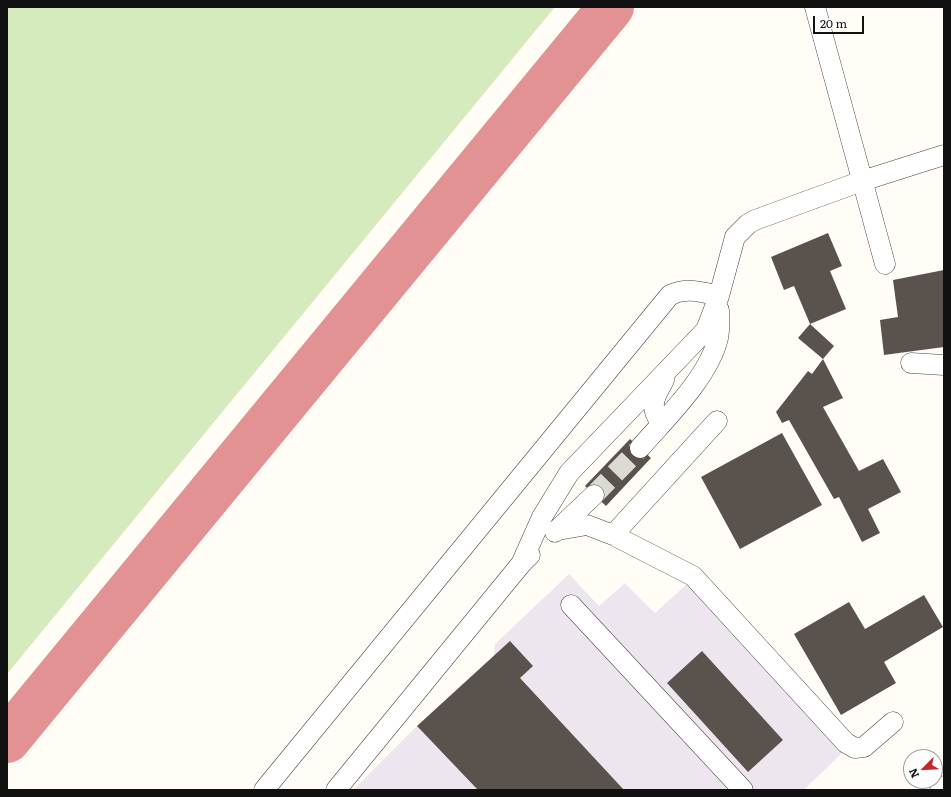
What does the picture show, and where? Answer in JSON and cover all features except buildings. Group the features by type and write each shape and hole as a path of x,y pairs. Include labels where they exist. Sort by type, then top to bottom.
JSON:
{"lane":[{"path":"815,7 885,264"},
{"path":"521,564 542,517 569,473 706,330 719,296 736,237 748,224 778,211 862,181 944,155"},
{"path":"264,790 670,295 679,291 688,290 719,296"},
{"path":"640,448 699,379 708,365 718,337 719,296"},
{"path":"911,363 944,365"},
{"path":"661,423 654,411 654,402 656,395 671,367"},
{"path":"621,418 640,416 661,423"},
{"path":"613,535 717,421"},
{"path":"336,790 521,564 594,495"},
{"path":"558,530 588,526 613,535 694,576 846,743 855,748 864,747 893,722"},
{"path":"571,605 743,790"},
{"path":"940,790 944,786"}],"shaded area":[{"path":"569,574 599,606 625,583 655,613 688,583 843,752 804,790 353,790 417,726 494,656 495,644"}],"green space":[{"path":"7,7 555,7 7,674"}],"taxiway":[{"path":"7,740 611,7"}],"tunnel":[{"path":"594,495 640,448"}]}
